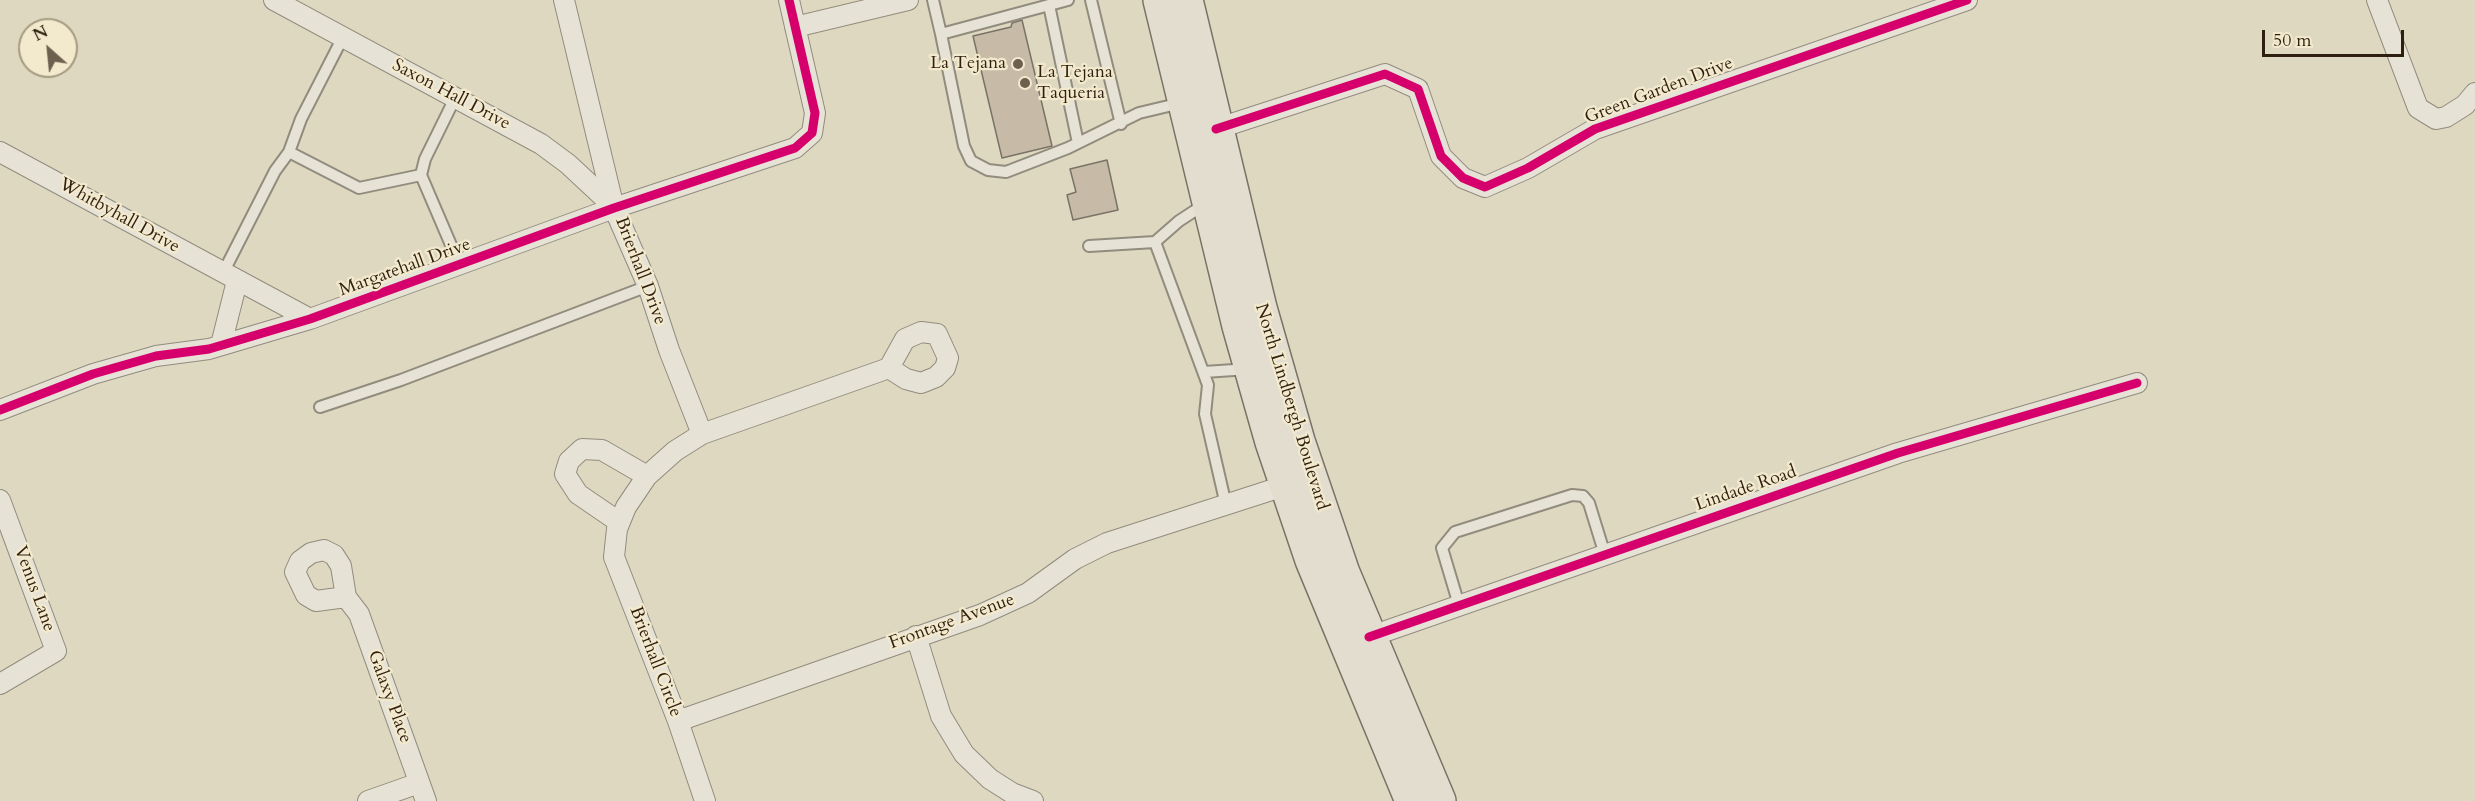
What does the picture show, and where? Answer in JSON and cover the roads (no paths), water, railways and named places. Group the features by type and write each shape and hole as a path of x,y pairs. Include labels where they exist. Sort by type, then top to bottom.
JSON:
{"highway":[{"name":"North Lindbergh Boulevard","path":"1160,0 1251,369 1287,485 1335,618 1412,801"},
{"name":"North Lindbergh Boulevard","path":"1186,0 1260,308 1298,441 1343,573 1439,801"}],"street":[{"name":"Saxon Hall Drive","path":"274,0 456,96 541,144 568,164 614,208"},
{"name":"Brierhall Drive","path":"564,0 614,208 648,286 669,350 702,434"},
{"path":"789,0 795,27 908,0"},
{"name":"Green Garden Drive","path":"1216,129 1385,74 1418,89 1430,117 1441,156 1463,178 1485,187 1528,168 1595,129 1967,0"},
{"path":"2377,0 2418,108 2436,119 2454,113 2475,93"},
{"name":"Margatehall Drive","path":"0,410 93,374 156,357 221,345 310,319 614,208 795,147 812,133 815,113 795,27"},
{"name":"Whitbyhall Drive","path":"0,152 310,319"},
{"path":"221,345 230,277"},
{"name":"Brierhall Circle","path":"705,801 678,721 614,557 619,522 633,493 647,476 675,451 702,434 889,368"},
{"name":"Lindade Road","path":"1369,637 1898,453 2137,383"},
{"path":"619,522 578,494 565,474 569,461 582,449 602,450 647,476"},
{"name":"Frontage Avenue","path":"678,721 980,615 1028,593 1075,559 1107,543 1287,485"},
{"name":"Venus Lane","path":"0,500 56,651 0,684"},
{"name":"Galaxy Place","path":"346,597 359,614 423,792"},
{"path":"916,636 941,716 964,754 990,779 1012,793 1033,801"},
{"path":"368,801 423,792"}],"lane":[{"path":"933,0 964,146 971,161 988,170 1006,172 1122,124 1139,113 1184,102"},
{"path":"941,34 1068,0"},
{"path":"1091,0 1122,124"},
{"path":"1049,5 1078,143"},
{"path":"230,277 275,171 289,152 301,119 342,37"},
{"path":"456,96 425,159 421,175 460,266"},
{"path":"289,152 359,188 421,175"},
{"path":"1089,246 1155,242 1179,221 1208,202"},
{"path":"1155,242 1208,385 1205,414 1226,505"},
{"path":"320,407 401,380 648,286"},
{"path":"1204,372 1251,369"},
{"path":"1459,606 1442,548 1455,532 1572,495 1582,496 1589,503 1605,555"}],"place":[{"name":"La Tejana","path":"1018,64"},
{"name":"La Tejana Taqueria","path":"1025,83"}]}
